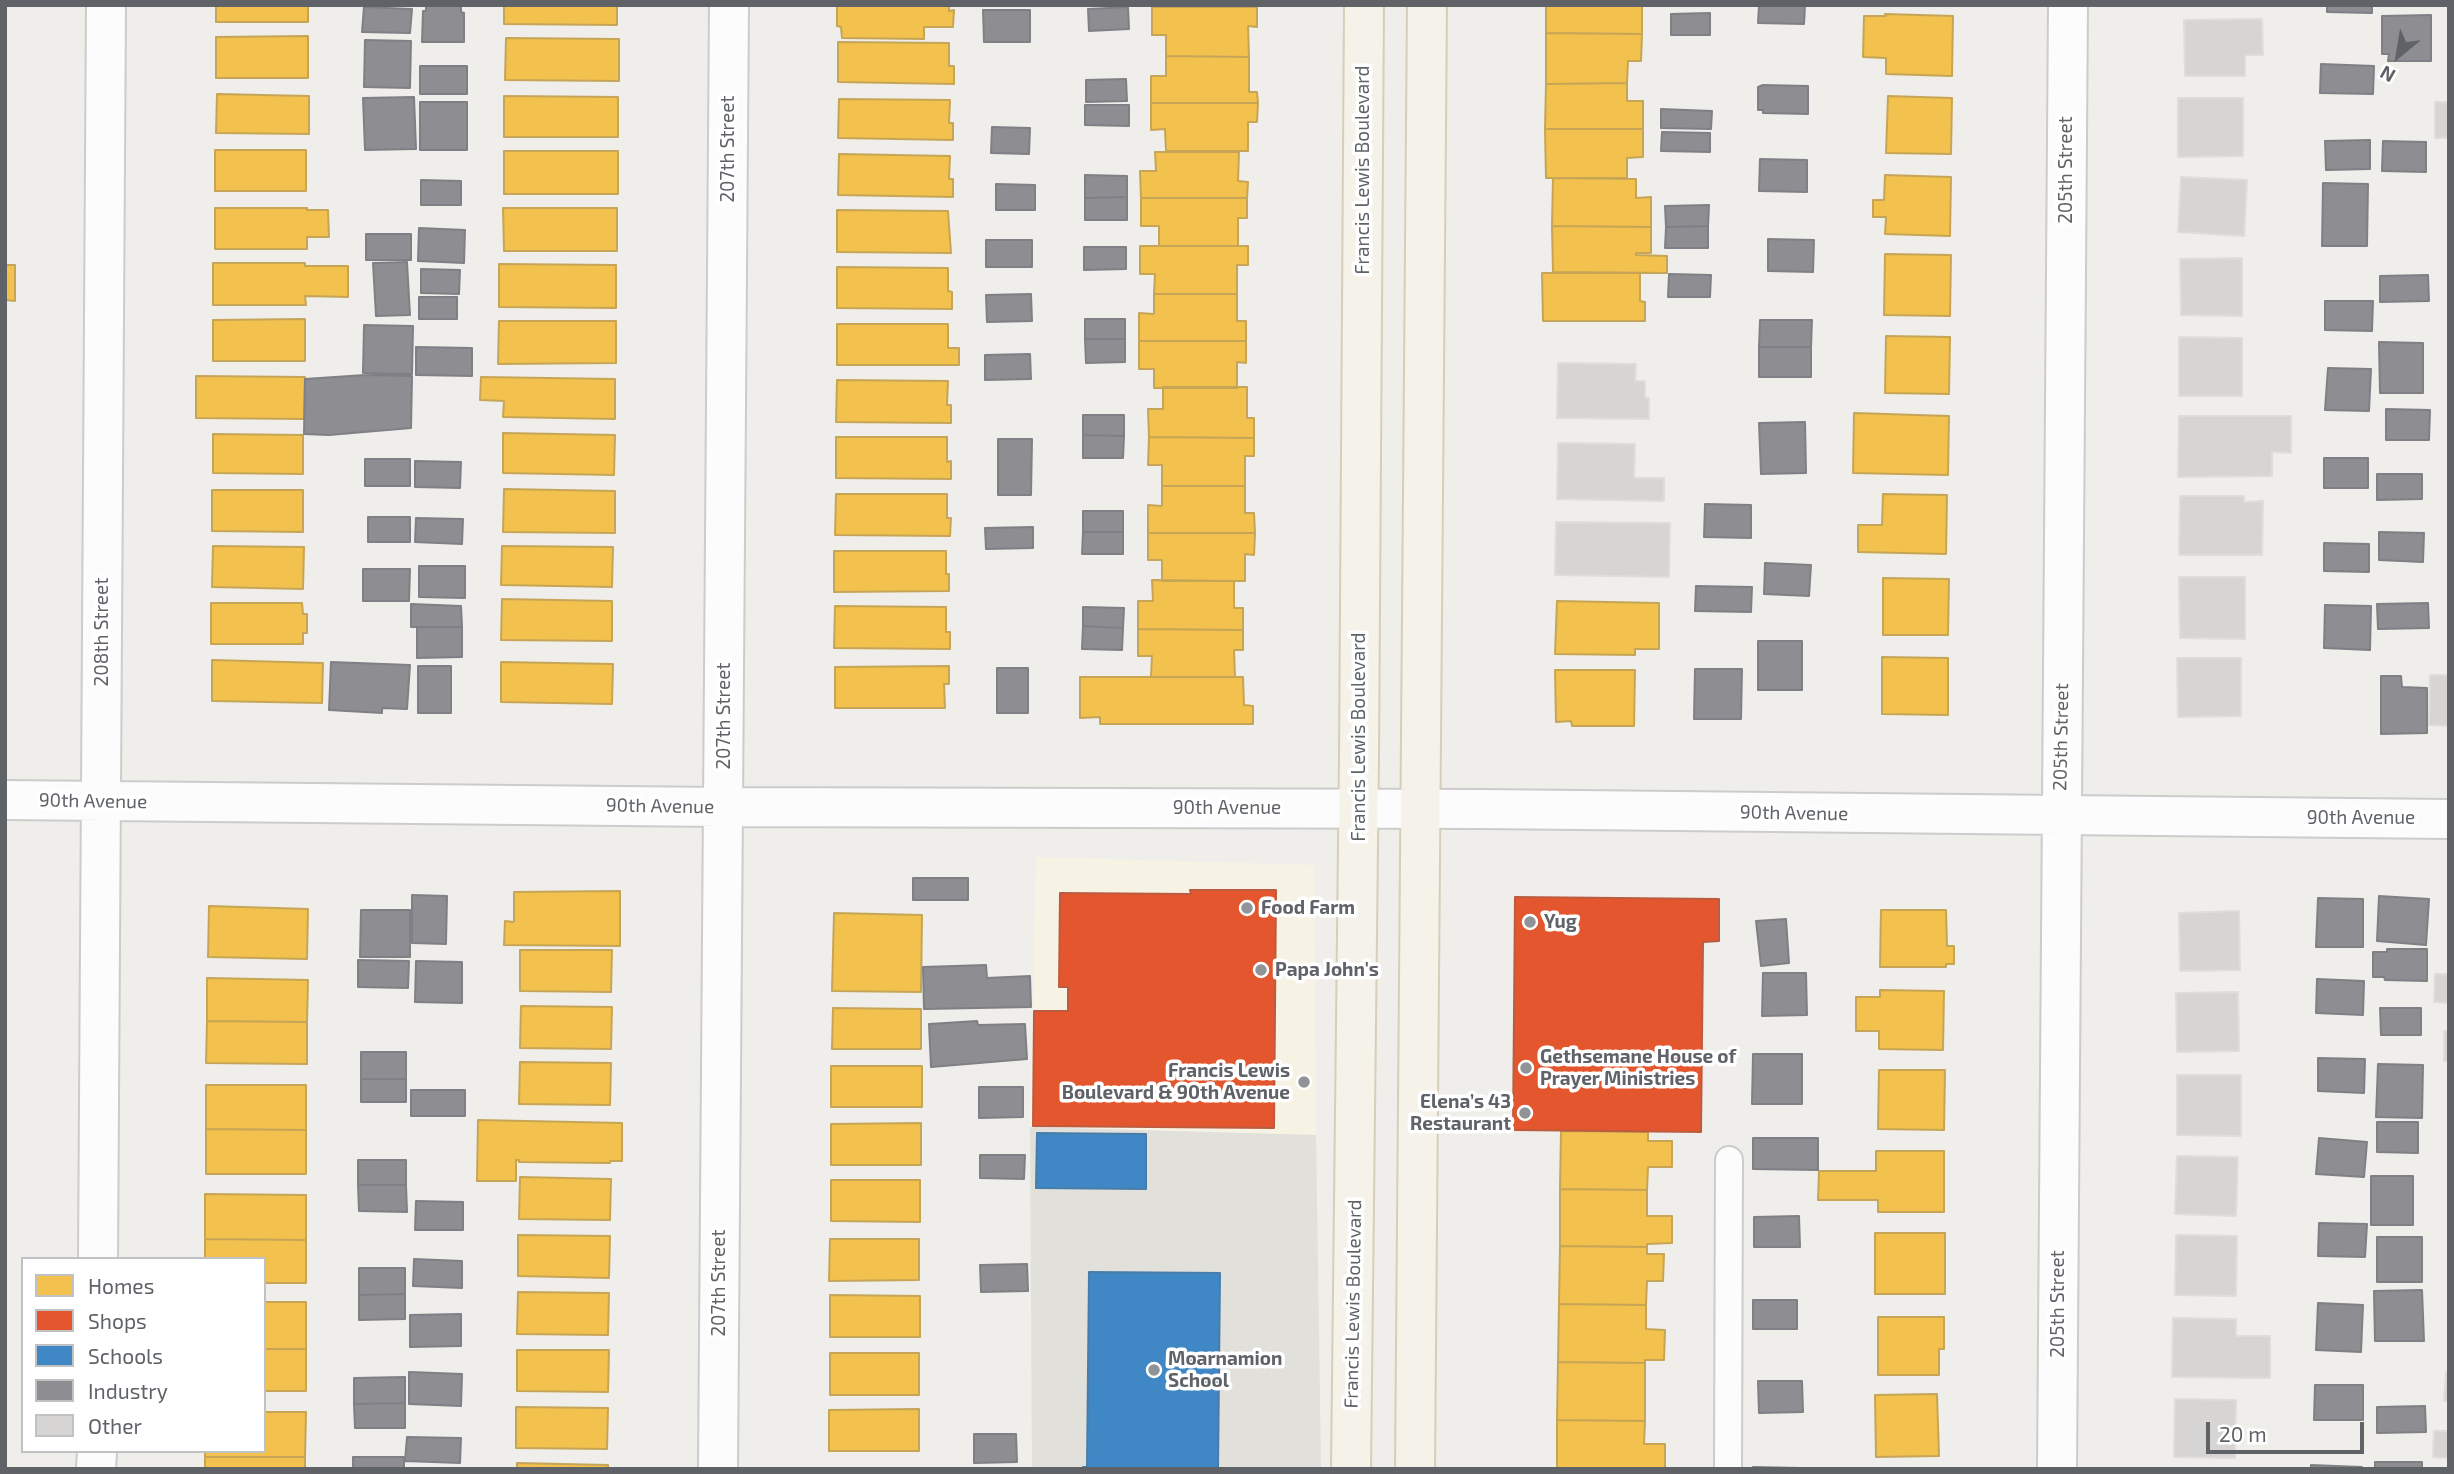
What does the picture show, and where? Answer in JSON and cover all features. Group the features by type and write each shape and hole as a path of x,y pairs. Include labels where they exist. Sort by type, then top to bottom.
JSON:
{"main road":[{"name":"Francis Lewis Boulevard","path":"1351,1469 1364,5"},
{"path":"1415,1469 1427,5"}],"street":[{"name":"208th Street","path":"98,1257 106,5"},
{"name":"207th Street","path":"718,1469 729,5"},
{"name":"205th Street","path":"2057,1469 2068,5"},
{"name":"90th Avenue","path":"5,800 723,807 1419,808 2449,818"}],"lane":[{"path":"1728,1469 1729,1160"}],"shaded area":[{"path":"1036,857 1314,865 1316,1135 1030,1127"},
{"path":"1030,1127 1316,1135 1321,1469 1032,1469"}],"building: Homes":[{"path":"216,5 308,5 308,22 216,22"},
{"path":"504,5 617,5 617,25 504,24"},
{"path":"837,5 949,5 949,11 954,10 953,27 924,27 924,39 842,38 841,27 837,26"},
{"path":"1238,5 1238,7 1156,7"},
{"path":"1546,5 1642,5 1642,34 1546,33"},
{"path":"1152,7 1257,7 1257,27 1248,26 1249,57 1166,56 1166,35 1152,35"},
{"path":"1885,14 1953,16 1952,76 1886,74 1886,58 1863,57 1864,16 1886,16"},
{"path":"1546,33 1642,34 1641,61 1628,61 1627,83 1546,84"},
{"path":"308,36 308,78 216,78 216,37"},
{"path":"506,38 619,39 619,81 505,80"},
{"path":"838,42 949,43 949,66 954,66 954,84 838,82"},
{"path":"1166,56 1249,57 1249,92 1257,92 1258,103 1151,103 1151,76 1166,76"},
{"path":"1627,83 1627,101 1643,101 1643,129 1545,129 1546,84"},
{"path":"217,94 309,96 309,134 216,133"},
{"path":"504,96 618,97 618,137 504,137"},
{"path":"1888,96 1952,98 1951,154 1886,153"},
{"path":"839,99 950,100 949,123 953,123 953,140 838,138"},
{"path":"1151,103 1258,103 1257,122 1248,122 1248,151 1166,151 1165,129 1151,130"},
{"path":"1545,129 1643,129 1643,157 1627,158 1627,178 1546,178"},
{"path":"215,150 306,150 306,191 215,191"},
{"path":"504,151 618,151 618,194 504,194"},
{"path":"1155,152 1239,152 1238,181 1248,182 1247,198 1141,198 1140,171 1156,171"},
{"path":"839,154 950,156 949,179 953,179 953,197 838,195"},
{"path":"1885,175 1951,177 1950,236 1885,234 1886,217 1873,217 1873,200 1884,200"},
{"path":"1553,178 1636,179 1636,198 1651,197 1651,227 1552,226"},
{"path":"1141,198 1247,198 1247,218 1238,218 1238,246 1159,246 1159,226 1141,226"},
{"path":"215,208 328,210 329,237 307,237 307,249 215,249"},
{"path":"503,208 617,208 617,251 504,251"},
{"path":"837,210 948,211 951,253 837,252"},
{"path":"1552,226 1651,227 1651,253 1636,255 1667,256 1667,273 1553,272"},
{"path":"1140,246 1248,246 1248,265 1237,265 1237,294 1154,294 1155,274 1140,274"},
{"path":"1885,254 1951,255 1950,316 1884,315"},
{"path":"213,263 348,266 348,297 305,296 306,305 213,305"},
{"path":"499,264 616,265 616,308 499,307"},
{"path":"5,265 15,265 15,301 5,300"},
{"path":"837,267 948,268 948,291 952,292 952,309 837,308"},
{"path":"1542,273 1640,273 1640,301 1645,302 1645,321 1543,321"},
{"path":"1154,294 1237,294 1237,321 1246,321 1246,341 1139,341 1139,313 1154,314"},
{"path":"305,319 305,361 213,361 213,320"},
{"path":"499,321 616,321 616,363 498,364"},
{"path":"837,324 948,324 948,348 959,348 959,365 837,365"},
{"path":"1886,336 1950,337 1949,394 1885,393"},
{"path":"1139,341 1246,341 1246,363 1237,362 1237,388 1154,388 1154,369 1139,369"},
{"path":"196,376 305,377 304,419 196,418"},
{"path":"481,377 615,379 615,419 503,417 504,401 480,400"},
{"path":"837,380 948,381 947,405 951,405 951,423 836,422"},
{"path":"1163,387 1247,387 1247,418 1254,418 1254,438 1149,437 1148,409 1163,409"},
{"path":"1854,413 1949,416 1948,475 1853,473"},
{"path":"503,433 615,435 614,475 503,473"},
{"path":"213,434 303,435 303,474 213,473"},
{"path":"836,437 947,437 947,462 951,461 951,479 836,478"},
{"path":"1149,437 1254,438 1254,456 1245,456 1245,486 1162,486 1162,465 1148,465"},
{"path":"1162,486 1245,486 1245,513 1254,513 1255,533 1148,533 1148,505 1162,506"},
{"path":"504,489 615,491 615,533 503,532"},
{"path":"212,490 303,490 303,532 212,531"},
{"path":"836,494 947,494 947,518 951,518 950,536 835,535"},
{"path":"1883,494 1947,495 1946,554 1858,552 1858,525 1882,525"},
{"path":"1148,533 1255,533 1254,555 1245,554 1245,581 1162,581 1162,560 1148,560"},
{"path":"213,546 304,547 303,589 212,587"},
{"path":"502,546 613,547 612,587 501,585"},
{"path":"834,551 946,551 949,591 834,592"},
{"path":"1883,578 1949,579 1948,635 1883,635"},
{"path":"1152,580 1234,581 1234,608 1243,608 1243,630 1138,629 1138,601 1153,601"},
{"path":"502,599 612,601 612,641 501,640"},
{"path":"1557,601 1659,603 1659,649 1635,649 1635,655 1555,654"},
{"path":"211,603 302,603 303,614 307,614 307,633 303,633 303,644 211,644"},
{"path":"835,606 946,607 946,632 950,632 950,649 834,648"},
{"path":"1138,629 1243,630 1243,650 1234,650 1235,677 1151,677 1152,656 1138,656"},
{"path":"1882,657 1948,658 1948,715 1882,714"},
{"path":"212,660 323,663 322,703 212,701"},
{"path":"501,662 613,664 612,704 501,702"},
{"path":"949,666 949,684 944,684 945,708 835,708 835,667"},
{"path":"1555,670 1635,670 1634,726 1572,726 1571,721 1556,722"},
{"path":"1080,677 1243,677 1244,705 1253,706 1253,724 1100,724 1100,717 1080,718"},
{"path":"620,891 620,946 504,945 505,921 514,922 514,892"},
{"path":"209,906 308,909 307,959 208,957"},
{"path":"1881,910 1946,910 1947,946 1954,946 1954,964 1946,964 1946,967 1880,967"},
{"path":"834,913 922,915 921,992 832,991"},
{"path":"520,950 612,950 611,992 520,991"},
{"path":"207,978 308,980 307,1022 207,1021"},
{"path":"1880,990 1944,991 1943,1050 1879,1049 1879,1031 1856,1031 1856,997 1880,997"},
{"path":"521,1006 612,1007 611,1049 520,1048"},
{"path":"833,1008 921,1009 921,1049 832,1049"},
{"path":"207,1021 307,1022 307,1064 206,1063"},
{"path":"520,1062 611,1063 610,1105 519,1104"},
{"path":"831,1066 922,1066 922,1107 831,1107"},
{"path":"1879,1070 1945,1070 1944,1130 1878,1129"},
{"path":"206,1085 306,1085 306,1130 206,1129"},
{"path":"478,1120 622,1123 622,1161 610,1163 516,1160 516,1181 477,1181"},
{"path":"921,1123 921,1165 831,1165 831,1124"},
{"path":"206,1129 306,1130 306,1174 206,1174"},
{"path":"1561,1131 1648,1132 1648,1141 1672,1141 1672,1167 1648,1167 1647,1190 1560,1189"},
{"path":"1876,1151 1944,1151 1944,1212 1878,1212 1878,1200 1818,1200 1819,1171 1876,1171"},
{"path":"520,1177 611,1179 610,1220 519,1219"},
{"path":"831,1180 920,1180 920,1222 831,1221"},
{"path":"1560,1189 1647,1190 1647,1216 1672,1216 1672,1243 1647,1244 1647,1247 1560,1246"},
{"path":"205,1194 306,1195 306,1240 205,1239"},
{"path":"1875,1233 1945,1233 1945,1294 1875,1294"},
{"path":"518,1235 610,1236 609,1278 518,1276"},
{"path":"205,1239 306,1240 306,1283 266,1283 266,1257 205,1257"},
{"path":"830,1239 919,1239 919,1280 829,1281"},
{"path":"1560,1246 1647,1247 1647,1254 1664,1254 1663,1281 1647,1281 1646,1305 1559,1304"},
{"path":"518,1292 609,1293 608,1335 517,1334"},
{"path":"830,1295 920,1296 920,1337 830,1337"},
{"path":"266,1302 306,1302 306,1349 266,1349"},
{"path":"1559,1304 1646,1305 1646,1329 1665,1330 1664,1360 1645,1360 1645,1363 1558,1362"},
{"path":"1878,1317 1944,1317 1944,1349 1939,1349 1939,1375 1878,1375"},
{"path":"266,1349 306,1349 306,1391 266,1391"},
{"path":"517,1350 609,1350 608,1392 517,1391"},
{"path":"830,1353 919,1353 919,1395 830,1395"},
{"path":"1558,1362 1645,1363 1645,1421 1557,1420"},
{"path":"1937,1394 1939,1456 1876,1457 1875,1395"},
{"path":"516,1407 608,1408 607,1449 516,1448"},
{"path":"919,1409 919,1451 829,1451 829,1410"},
{"path":"266,1412 306,1412 305,1457 205,1457 205,1453 266,1453"},
{"path":"1557,1420 1645,1421 1644,1444 1665,1444 1665,1469 1557,1469"},
{"path":"205,1457 305,1457 305,1469 205,1469"},
{"path":"517,1463 608,1465 608,1469 517,1469"}],"building: Shops":[{"path":"1190,890 1276,890 1274,1128 1033,1126 1034,1011 1068,1011 1068,987 1059,987 1060,893 1191,894"},
{"path":"1515,897 1719,899 1719,941 1703,942 1701,1132 1513,1130"}],"building: Schools":[{"path":"1037,1133 1146,1134 1146,1189 1036,1188"},
{"name":"Moarnamion School","path":"1089,1272 1220,1273 1218,1469 1083,1469 1087,1467"}],"building: Industry":[{"path":"426,5 461,5 461,12 464,13 464,42 422,42 423,11 426,11"},
{"path":"1759,5 1805,5 1804,24 1758,23"},
{"path":"2327,5 2372,5 2372,13 2327,12"},
{"path":"364,7 412,9 410,33 362,32"},
{"path":"1128,7 1129,29 1089,31 1088,9"},
{"path":"983,10 1030,10 1030,42 984,42"},
{"path":"1710,13 1710,35 1671,35 1671,14"},
{"path":"2431,15 2431,61 2388,61 2389,54 2382,54 2382,16"},
{"path":"365,40 411,41 410,88 364,87"},
{"path":"2321,64 2374,66 2373,94 2320,93"},
{"path":"420,66 467,66 467,94 420,94"},
{"path":"1126,79 1127,101 1086,102 1086,80"},
{"path":"1808,86 1808,114 1763,113 1763,110 1758,110 1758,87"},
{"path":"414,97 416,149 365,150 363,98"},
{"path":"420,102 467,102 467,150 420,150"},
{"path":"1085,105 1129,105 1129,126 1085,125"},
{"path":"1661,109 1712,111 1711,129 1661,128"},
{"path":"992,127 1030,128 1029,154 991,153"},
{"path":"1662,132 1710,133 1710,152 1661,151"},
{"path":"2370,140 2370,169 2326,170 2325,141"},
{"path":"2383,141 2426,142 2426,172 2382,171"},
{"path":"1760,159 1807,160 1807,192 1759,191"},
{"path":"1085,175 1127,176 1127,197 1085,198"},
{"path":"421,180 461,181 461,205 421,205"},
{"path":"2323,183 2368,184 2367,246 2322,246"},
{"path":"996,184 1035,185 1035,210 996,210"},
{"path":"1127,197 1127,220 1085,220 1085,198"},
{"path":"1709,205 1708,226 1666,227 1665,206"},
{"path":"1708,226 1708,248 1665,248 1666,227"},
{"path":"419,228 465,230 464,263 418,261"},
{"path":"366,234 411,234 411,260 366,260"},
{"path":"1768,239 1814,240 1813,272 1768,271"},
{"path":"986,240 1032,240 1032,267 986,267"},
{"path":"1084,247 1126,247 1126,269 1084,270"},
{"path":"407,262 410,315 376,316 373,263"},
{"path":"421,269 460,270 459,294 421,293"},
{"path":"1669,274 1711,275 1710,297 1668,297"},
{"path":"2428,275 2429,301 2380,302 2380,276"},
{"path":"1031,294 1032,321 987,322 986,295"},
{"path":"419,297 457,297 457,319 419,319"},
{"path":"2325,301 2373,301 2372,331 2325,330"},
{"path":"1085,319 1125,319 1125,339 1085,339"},
{"path":"1760,320 1812,320 1811,347 1759,347"},
{"path":"364,325 413,326 412,374 363,373"},
{"path":"1085,339 1125,339 1125,362 1086,363"},
{"path":"2379,342 2423,343 2423,393 2380,393"},
{"path":"416,347 472,348 472,376 416,375"},
{"path":"1759,347 1811,347 1811,377 1759,377"},
{"path":"1030,354 1031,379 985,380 985,355"},
{"path":"2328,368 2371,369 2369,411 2325,410"},
{"path":"365,375 412,376 411,428 329,435 304,434 305,379"},
{"path":"2386,409 2430,410 2429,440 2386,440"},
{"path":"1083,415 1124,415 1124,436 1083,435"},
{"path":"1805,422 1806,473 1761,474 1759,423"},
{"path":"1083,435 1124,436 1123,458 1083,458"},
{"path":"998,439 1032,439 1031,495 998,495"},
{"path":"2324,458 2368,458 2368,488 2324,488"},
{"path":"365,459 410,459 410,486 365,486"},
{"path":"415,461 461,462 460,488 415,487"},
{"path":"2377,474 2422,474 2422,499 2377,500"},
{"path":"1705,504 1751,505 1751,538 1704,537"},
{"path":"1083,511 1123,511 1123,532 1083,532"},
{"path":"368,517 410,517 410,542 368,542"},
{"path":"416,518 463,519 462,544 415,542"},
{"path":"1033,527 1033,548 986,549 985,528"},
{"path":"1083,532 1123,532 1123,554 1082,554"},
{"path":"2379,532 2424,533 2423,562 2379,560"},
{"path":"2324,543 2369,544 2369,572 2324,571"},
{"path":"1765,563 1811,565 1809,596 1764,594"},
{"path":"419,566 465,566 465,598 419,597"},
{"path":"363,569 410,569 409,601 363,601"},
{"path":"1696,586 1752,587 1751,612 1695,611"},
{"path":"2428,603 2429,628 2378,629 2377,604"},
{"path":"411,604 461,606 462,627 411,627"},
{"path":"2325,605 2371,606 2370,650 2324,648"},
{"path":"1083,607 1124,608 1123,628 1083,626"},
{"path":"1083,626 1123,628 1122,650 1082,649"},
{"path":"417,627 462,627 462,657 417,658"},
{"path":"1758,641 1802,641 1802,690 1758,690"},
{"path":"331,662 410,665 407,709 382,708 382,713 329,710"},
{"path":"418,666 451,666 451,713 418,713"},
{"path":"997,668 1028,668 1028,713 997,713"},
{"path":"1695,669 1742,669 1741,719 1694,719"},
{"path":"2381,676 2401,676 2402,687 2427,688 2427,733 2381,734"},
{"path":"913,878 968,878 968,900 913,900"},
{"path":"412,895 447,896 446,944 412,943"},
{"path":"2379,896 2429,899 2426,945 2377,941"},
{"path":"2318,898 2363,899 2363,947 2316,947"},
{"path":"361,910 410,910 410,957 360,957"},
{"path":"1786,919 1789,963 1761,966 1756,921"},
{"path":"2387,949 2427,949 2427,981 2385,980 2384,977 2373,977 2373,952 2387,952"},
{"path":"358,960 409,961 408,988 358,987"},
{"path":"416,961 462,962 462,1003 415,1002"},
{"path":"986,965 987,978 1030,976 1031,1007 924,1009 923,967"},
{"path":"1763,973 1806,973 1807,1015 1762,1016"},
{"path":"2317,979 2364,981 2363,1015 2316,1013"},
{"path":"2380,1008 2421,1008 2421,1035 2381,1035"},
{"path":"977,1021 978,1025 1025,1024 1027,1059 931,1067 929,1024"},
{"path":"361,1052 406,1052 406,1079 361,1079"},
{"path":"1753,1054 1802,1054 1802,1104 1752,1104"},
{"path":"2318,1058 2365,1059 2364,1093 2318,1091"},
{"path":"2378,1064 2423,1065 2422,1118 2376,1117"},
{"path":"361,1079 406,1079 406,1102 361,1102"},
{"path":"979,1087 1023,1087 1023,1117 979,1118"},
{"path":"411,1090 465,1090 465,1116 411,1116"},
{"path":"2377,1122 2418,1122 2418,1153 2377,1152"},
{"path":"1753,1138 1818,1138 1818,1170 1753,1169"},
{"path":"2319,1138 2367,1142 2364,1177 2316,1174"},
{"path":"980,1155 1025,1155 1024,1179 980,1178"},
{"path":"358,1160 406,1160 406,1185 358,1185"},
{"path":"2371,1176 2413,1176 2413,1225 2371,1225"},
{"path":"358,1185 406,1185 407,1212 359,1211"},
{"path":"416,1201 463,1202 463,1230 415,1230"},
{"path":"1799,1216 1800,1247 1754,1247 1754,1217"},
{"path":"2319,1223 2367,1224 2365,1257 2318,1256"},
{"path":"2377,1237 2422,1237 2422,1282 2377,1282"},
{"path":"414,1259 462,1261 462,1288 413,1286"},
{"path":"1027,1264 1028,1291 981,1292 980,1265"},
{"path":"359,1268 405,1268 405,1294 359,1295"},
{"path":"2422,1290 2424,1341 2375,1341 2374,1291"},
{"path":"405,1294 405,1319 359,1320 359,1295"},
{"path":"1753,1300 1797,1300 1797,1329 1753,1329"},
{"path":"2318,1303 2363,1305 2361,1352 2316,1350"},
{"path":"461,1314 461,1346 410,1347 410,1315"},
{"path":"409,1372 462,1374 461,1406 409,1404"},
{"path":"405,1377 405,1403 354,1404 354,1378"},
{"path":"1758,1381 1802,1381 1803,1412 1759,1413"},
{"path":"2315,1385 2363,1385 2363,1420 2314,1420"},
{"path":"405,1403 405,1428 355,1428 354,1404"},
{"path":"2425,1406 2426,1432 2377,1433 2377,1407"},
{"path":"974,1434 1016,1434 1017,1462 974,1463"},
{"path":"407,1437 461,1438 460,1463 405,1461"},
{"path":"353,1457 404,1457 404,1469 353,1469"},
{"path":"2375,1462 2422,1462 2422,1469 2375,1469"},
{"path":"2311,1465 2362,1467 2362,1469 2311,1469"},
{"path":"1800,1468 1800,1469 1753,1469"}],"building: Other":[{"path":"2262,19 2263,55 2245,55 2245,76 2185,76 2184,20"},
{"path":"2178,98 2243,98 2243,156 2178,157"},
{"path":"2435,102 2449,102 2449,138 2435,138"},
{"path":"2181,177 2247,180 2244,236 2178,232"},
{"path":"2242,258 2242,316 2181,315 2180,259"},
{"path":"2179,337 2242,338 2242,396 2179,396"},
{"path":"1558,363 1636,364 1635,381 1645,381 1645,398 1649,398 1649,419 1557,418"},
{"path":"2179,416 2291,416 2291,453 2272,452 2272,476 2178,477"},
{"path":"1558,443 1635,444 1634,478 1664,478 1664,501 1557,499"},
{"path":"2180,496 2244,496 2244,502 2263,501 2262,555 2179,555"},
{"path":"1556,522 1670,523 1669,577 1555,575"},
{"path":"2179,577 2245,577 2245,639 2180,638"},
{"path":"2177,658 2241,658 2241,716 2178,717"},
{"path":"2430,675 2449,675 2449,726 2429,725"},
{"path":"2239,911 2240,970 2180,971 2179,913"},
{"path":"2435,974 2449,974 2449,1003 2434,1002"},
{"path":"2238,992 2239,1051 2177,1052 2176,993"},
{"path":"2444,1031 2449,1031 2449,1061 2444,1061"},
{"path":"2177,1075 2241,1075 2241,1136 2177,1135"},
{"path":"2177,1156 2238,1157 2236,1216 2175,1214"},
{"path":"2176,1235 2237,1236 2236,1296 2175,1295"},
{"path":"2173,1318 2236,1319 2236,1336 2270,1336 2270,1378 2172,1377"},
{"path":"2446,1372 2449,1372 2449,1401 2444,1401"},
{"path":"2175,1399 2236,1400 2235,1458 2174,1457"},
{"path":"2434,1431 2449,1431 2449,1458 2433,1457"}],"place":[{"name":"Food Farm","path":"1247,908"},
{"name":"Yug","path":"1530,922"},
{"name":"Papa John's","path":"1261,970"},
{"name":"Gethsemane House of Prayer Ministries","path":"1526,1068"},
{"name":"Francis Lewis Boulevard & 90th Avenue","path":"1304,1082"},
{"name":"Elena’s 43 Restaurant","path":"1525,1113"},
{"name":"Moarnamion School","path":"1154,1370"}]}
